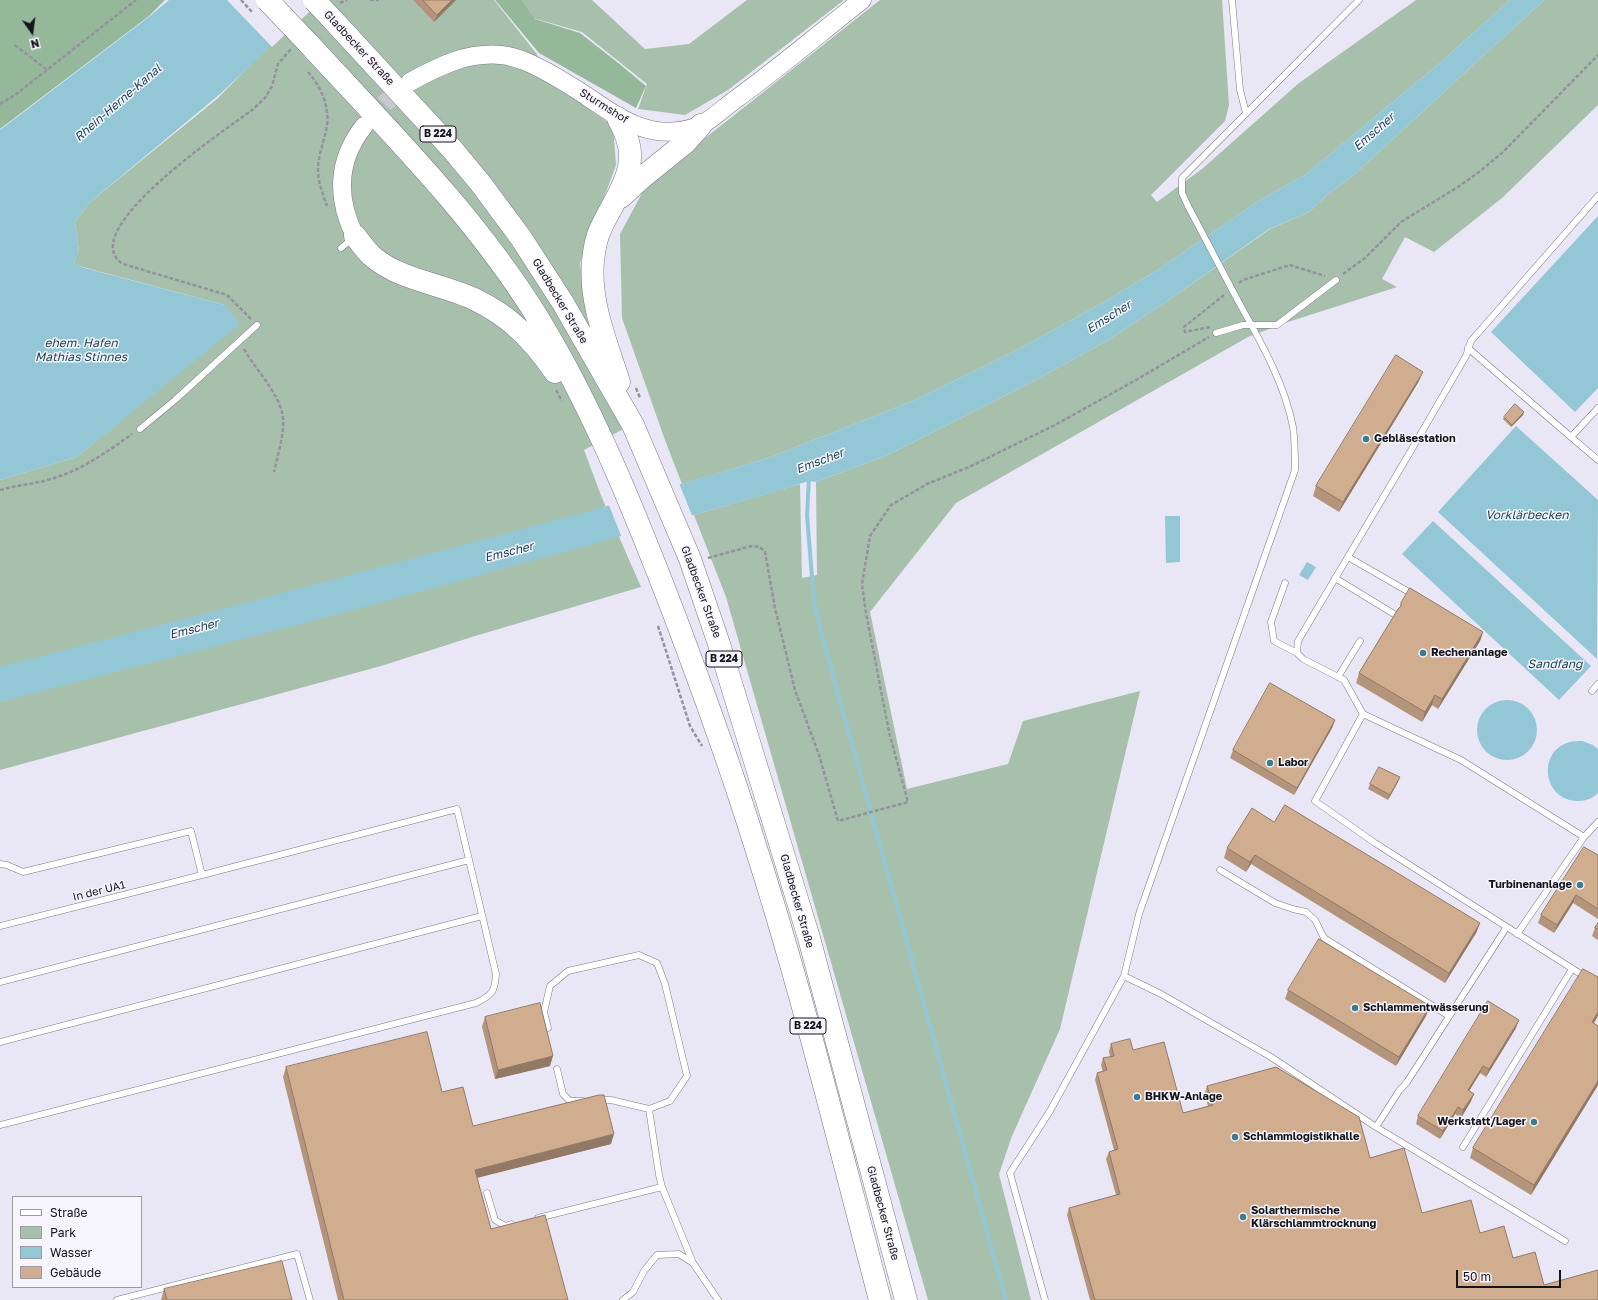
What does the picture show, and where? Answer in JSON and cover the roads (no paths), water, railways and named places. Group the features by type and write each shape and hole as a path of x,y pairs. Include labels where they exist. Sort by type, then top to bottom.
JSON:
{"highway":[{"name":"B 224","path":"267,0 301,45 421,166 480,234 537,317 566,366 617,473 691,659 755,845 838,1134 880,1300"},
{"name":"Gladbecker Straße","path":"314,0 333,14 452,149 481,184 521,238 563,303 633,426 651,466 698,558 720,644 809,938 906,1300"},
{"path":"618,118 629,144 629,172 600,229 593,262 594,289 600,321 633,426"},
{"path":"614,203 644,176 685,143 701,125"},
{"path":"348,242 393,270 442,286 474,299 496,311 517,327 539,349 555,372 617,473"}],"street":[{"name":"Sturmshof","path":"410,82 437,67 463,58 485,55 508,56 533,64 573,87 618,118 648,130 661,132 683,130 701,125 752,87 862,0"},
{"path":"348,242 342,178 348,151 364,126"}],"lane":[{"path":"1232,0 1240,90 1246,113"},
{"path":"1044,1300 1010,1173 1050,1111 1124,976 1139,914 1295,470 1293,429 1287,403 1267,354 1188,206 1182,193 1182,178 1359,0"},
{"path":"1297,653 1298,641 1413,448 1466,356 1471,341 1598,196"},
{"path":"1216,334 1243,325 1278,325 1336,280"},
{"path":"140,429 175,400 257,325"},
{"path":"1468,348 1598,460"},
{"path":"1572,437 1598,408"},
{"path":"1348,557 1423,601"},
{"path":"1335,578 1394,614"},
{"path":"1285,583 1271,622 1274,641 1297,653 1303,659 1344,680 1363,714 1461,760 1584,836"},
{"path":"1338,677 1360,641"},
{"path":"1592,691 1598,684"},
{"path":"1363,714 1315,801 1375,843 1506,928 1598,985"},
{"name":"In der UA1","path":"0,926 457,808 469,860"},
{"path":"1517,934 1584,836 1598,822"},
{"path":"0,864 7,865 23,872 191,831 202,875"},
{"path":"0,982 469,860 496,974 495,987 490,996 476,1003 0,1125"},
{"path":"1220,870 1275,903 1306,912 1315,920 1324,938 1449,1016"},
{"path":"0,1042 482,916"},
{"path":"1376,1127 1506,928"},
{"path":"548,1028 544,1012 550,986 568,971 639,955 657,964 665,984 687,1076 670,1100 649,1108 611,1100 570,1101 563,1094 557,1069"},
{"path":"1463,1147 1572,969"},
{"path":"1124,976 1161,994 1271,1057 1376,1127 1566,1241"},
{"path":"649,1108 662,1187 693,1263 718,1300"},
{"path":"534,1219 662,1187"},
{"path":"487,1193 495,1220 505,1226 520,1222"},
{"path":"117,1300 298,1254 310,1300"},
{"path":"623,1300 633,1292 644,1271 657,1255 679,1254 693,1263"}],"water":[{"path":"169,0 320,0 220,94 89,203 75,222 79,251 74,263 81,267 225,305 240,324 77,457 0,480 0,130"},
{"name":"Emscher","path":"1510,0 1544,0 1356,173 1325,197 1309,212 1269,229 1172,298 1107,341 1030,383 888,455 816,482 809,481 597,543 320,619 0,702 0,667 590,511 768,458 915,400 1013,352 1088,311 1156,271 1263,198 1305,175 1441,62"},
{"path":"1598,216 1598,388 1575,412 1491,332"},
{"name":"Vorklärbecken","path":"1516,426 1598,500 1597,659 1438,512"},
{"path":"1165,516 1180,516 1180,562 1166,563"},
{"name":"Sandfang","path":"1433,521 1591,666 1559,700 1402,554"},
{"path":"1307,562 1316,567 1308,580 1299,575"},
{"path":"1501,700 1513,700 1524,705 1532,713 1537,724 1535,742 1524,755 1513,760 1501,760 1490,755 1482,747 1477,736 1477,724 1482,713 1490,705"},
{"path":"1582,741 1593,745 1598,749 1598,793 1589,799 1579,801 1567,799 1558,793 1551,785 1548,775 1548,765 1552,755 1559,747 1570,742"}],"waterway":[{"name":"Emscher","path":"809,477 807,515 814,602 824,643 1006,1300"}],"tunnel":[{"path":"366,124 385,103 410,82"}],"place":[{"name":"Gebläsestation","path":"1366,439"},
{"name":"Rechenanlage","path":"1423,653"},
{"name":"Labor","path":"1270,763"},
{"name":"Turbinenanlage","path":"1580,885"},
{"name":"Schlammentwässerung","path":"1355,1008"},
{"name":"BHKW-Anlage","path":"1137,1097"},
{"name":"Werkstatt/Lager","path":"1534,1122"},
{"name":"Schlammlogistikhalle","path":"1235,1137"},
{"name":"Solarthermische Klärschlammtrocknung","path":"1243,1217"}],"water label":[{"name":"Rhein-Herne-Kanal","path":"118,103"},
{"name":"ehem. Hafen Mathias Stinnes","path":"81,350"}]}
